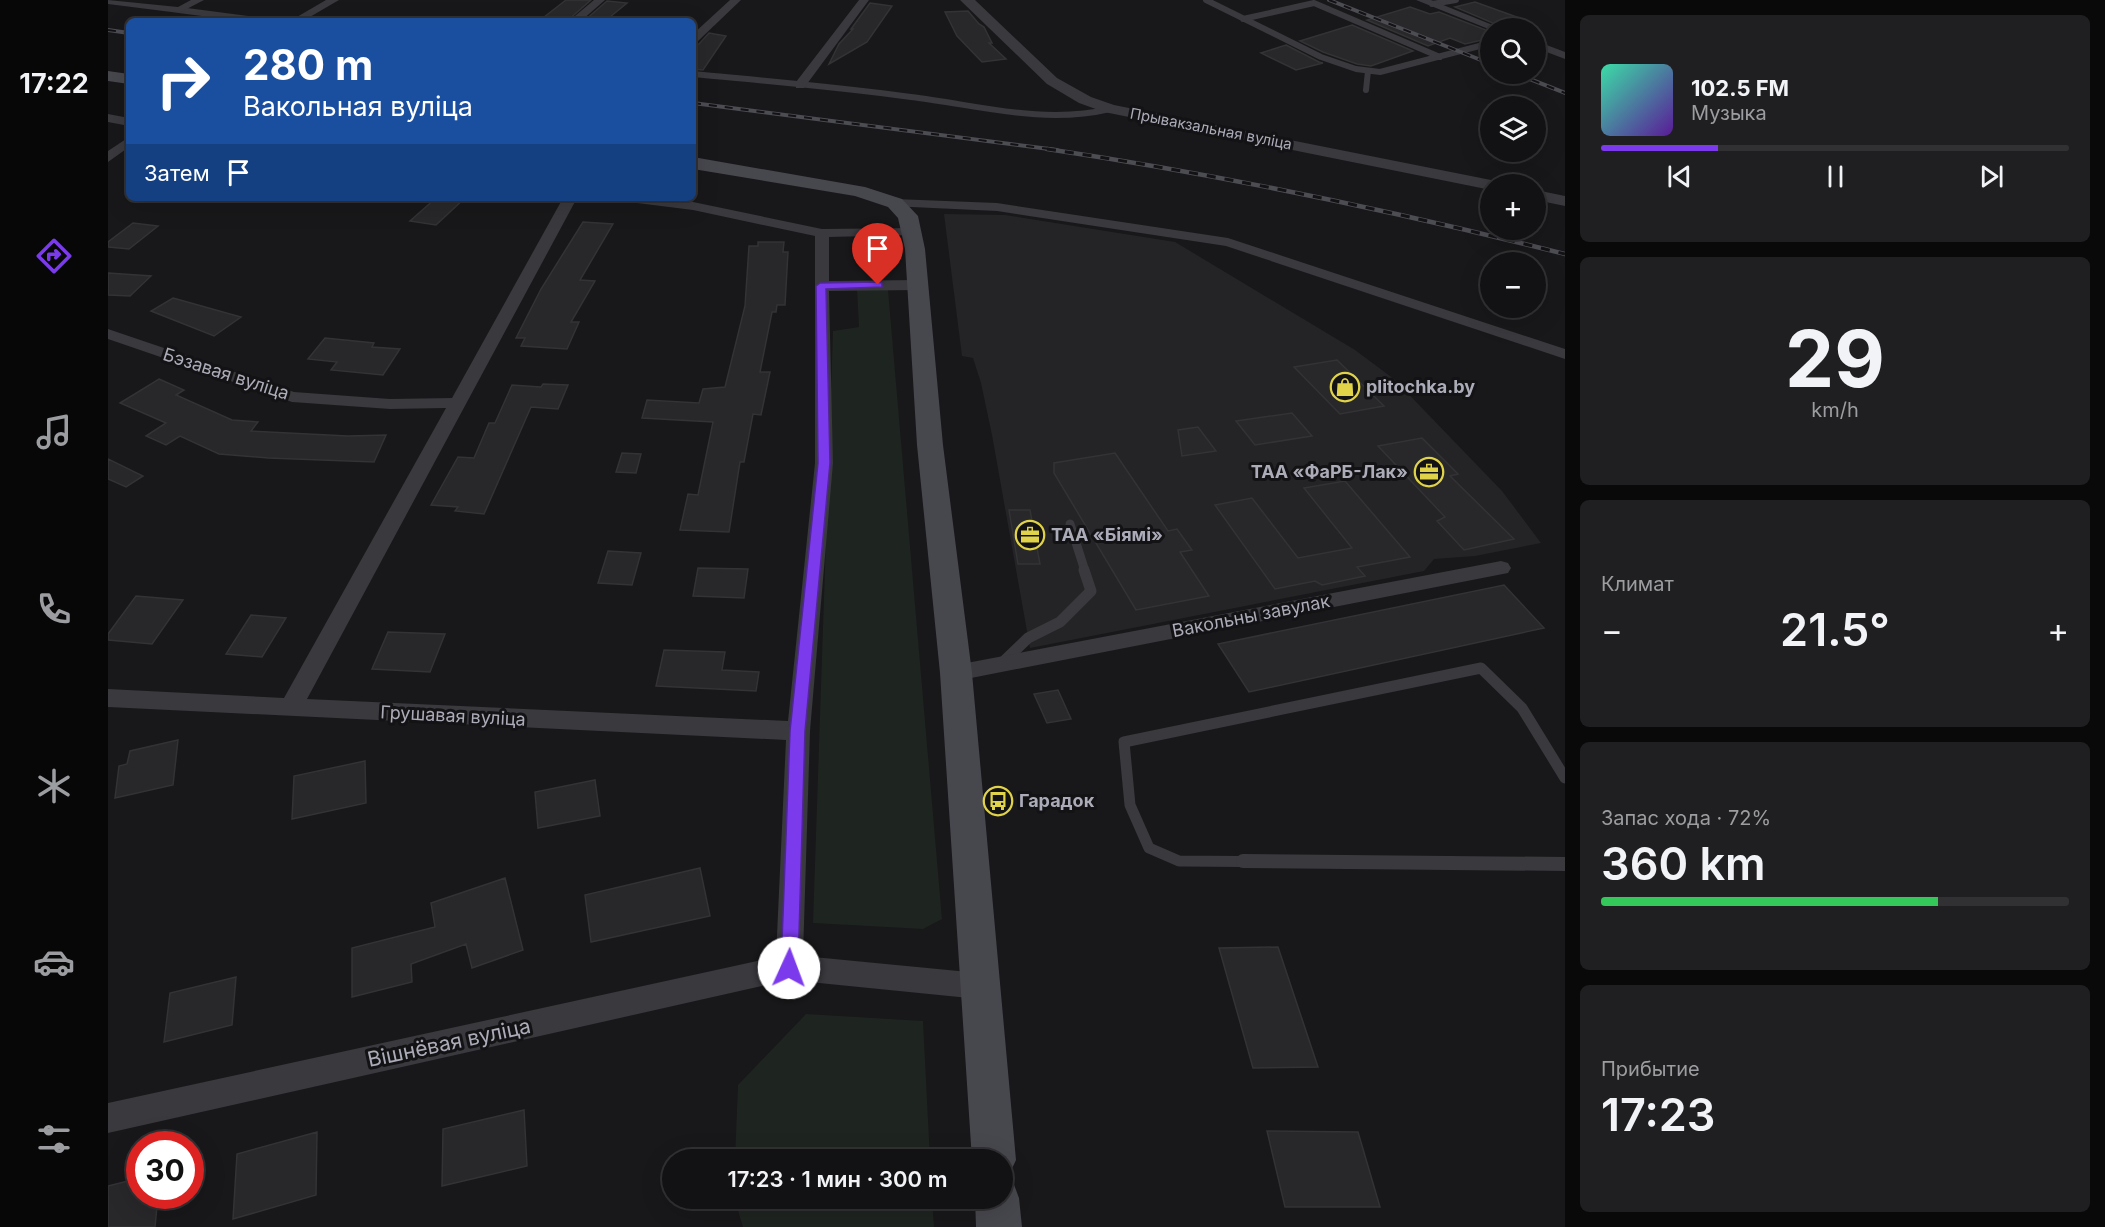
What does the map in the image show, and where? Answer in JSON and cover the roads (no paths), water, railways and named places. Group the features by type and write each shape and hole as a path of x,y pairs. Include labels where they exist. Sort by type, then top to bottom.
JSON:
{"main road":[{"path":"108,76 126,79"},
{"path":"696,164 858,190 895,203 908,216 915,249 930,446 956,673 993,1149"},
{"path":"998,1209 999,1227"}],"street":[{"path":"108,1 179,10 199,0"},
{"path":"301,18 334,0"},
{"path":"578,18 600,0"},
{"path":"696,37 736,0"},
{"path":"800,85 864,0"},
{"name":"Прывакзальная вуліца","path":"967,0 1052,81 1085,100 1110,109 1480,183"},
{"path":"1421,0 1480,22"},
{"path":"1546,48 1565,56"},
{"path":"108,118 126,121"},
{"path":"108,158 126,143"},
{"path":"1546,197 1565,201"},
{"path":"290,708 455,403 568,201"},
{"path":"653,201 693,206 822,233 911,231"},
{"path":"895,203 997,207 1228,242 1565,354"},
{"path":"789,968 798,731 824,463 820,286 822,233"},
{"path":"820,286 917,285"},
{"name":"Бэзавая вуліца","path":"108,334 292,397 390,404 455,403"},
{"name":"Вакольны завулак","path":"956,673 1501,568"},
{"name":"Грушавая вуліца","path":"108,698 798,731"},
{"name":"Вішнёвая вуліца","path":"108,1118 789,968 979,986"}],"lane":[{"path":"1208,1 1221,0"},
{"path":"1432,4 1456,0"},
{"path":"1208,1 1321,57 1368,71 1380,72 1480,46"},
{"path":"1243,19 1311,1 1440,57"},
{"path":"179,10 241,18"},
{"path":"1366,90 1368,71"},
{"path":"696,74 942,101 1054,119 1089,116 1110,109"},
{"path":"1001,664 1028,638 1060,622 1090,591 1070,524"},
{"path":"1565,778 1522,708 1481,668 1124,742 1130,805 1149,848 1179,861 1565,864"}],"railway":[{"path":"1329,0 1480,60"},
{"path":"108,30 126,33"},
{"path":"1542,84 1565,93"},
{"path":"696,103 1057,150"},
{"path":"1047,149 1178,170 1308,195 1565,254"}],"place":[{"name":"plitochka.by","path":"1345,387"},
{"name":"ТАА «ФаРБ-Лак»","path":"1429,472"},
{"name":"ТАА «Біямі»","path":"1030,535"},
{"name":"Гарадок","path":"998,801"}]}
